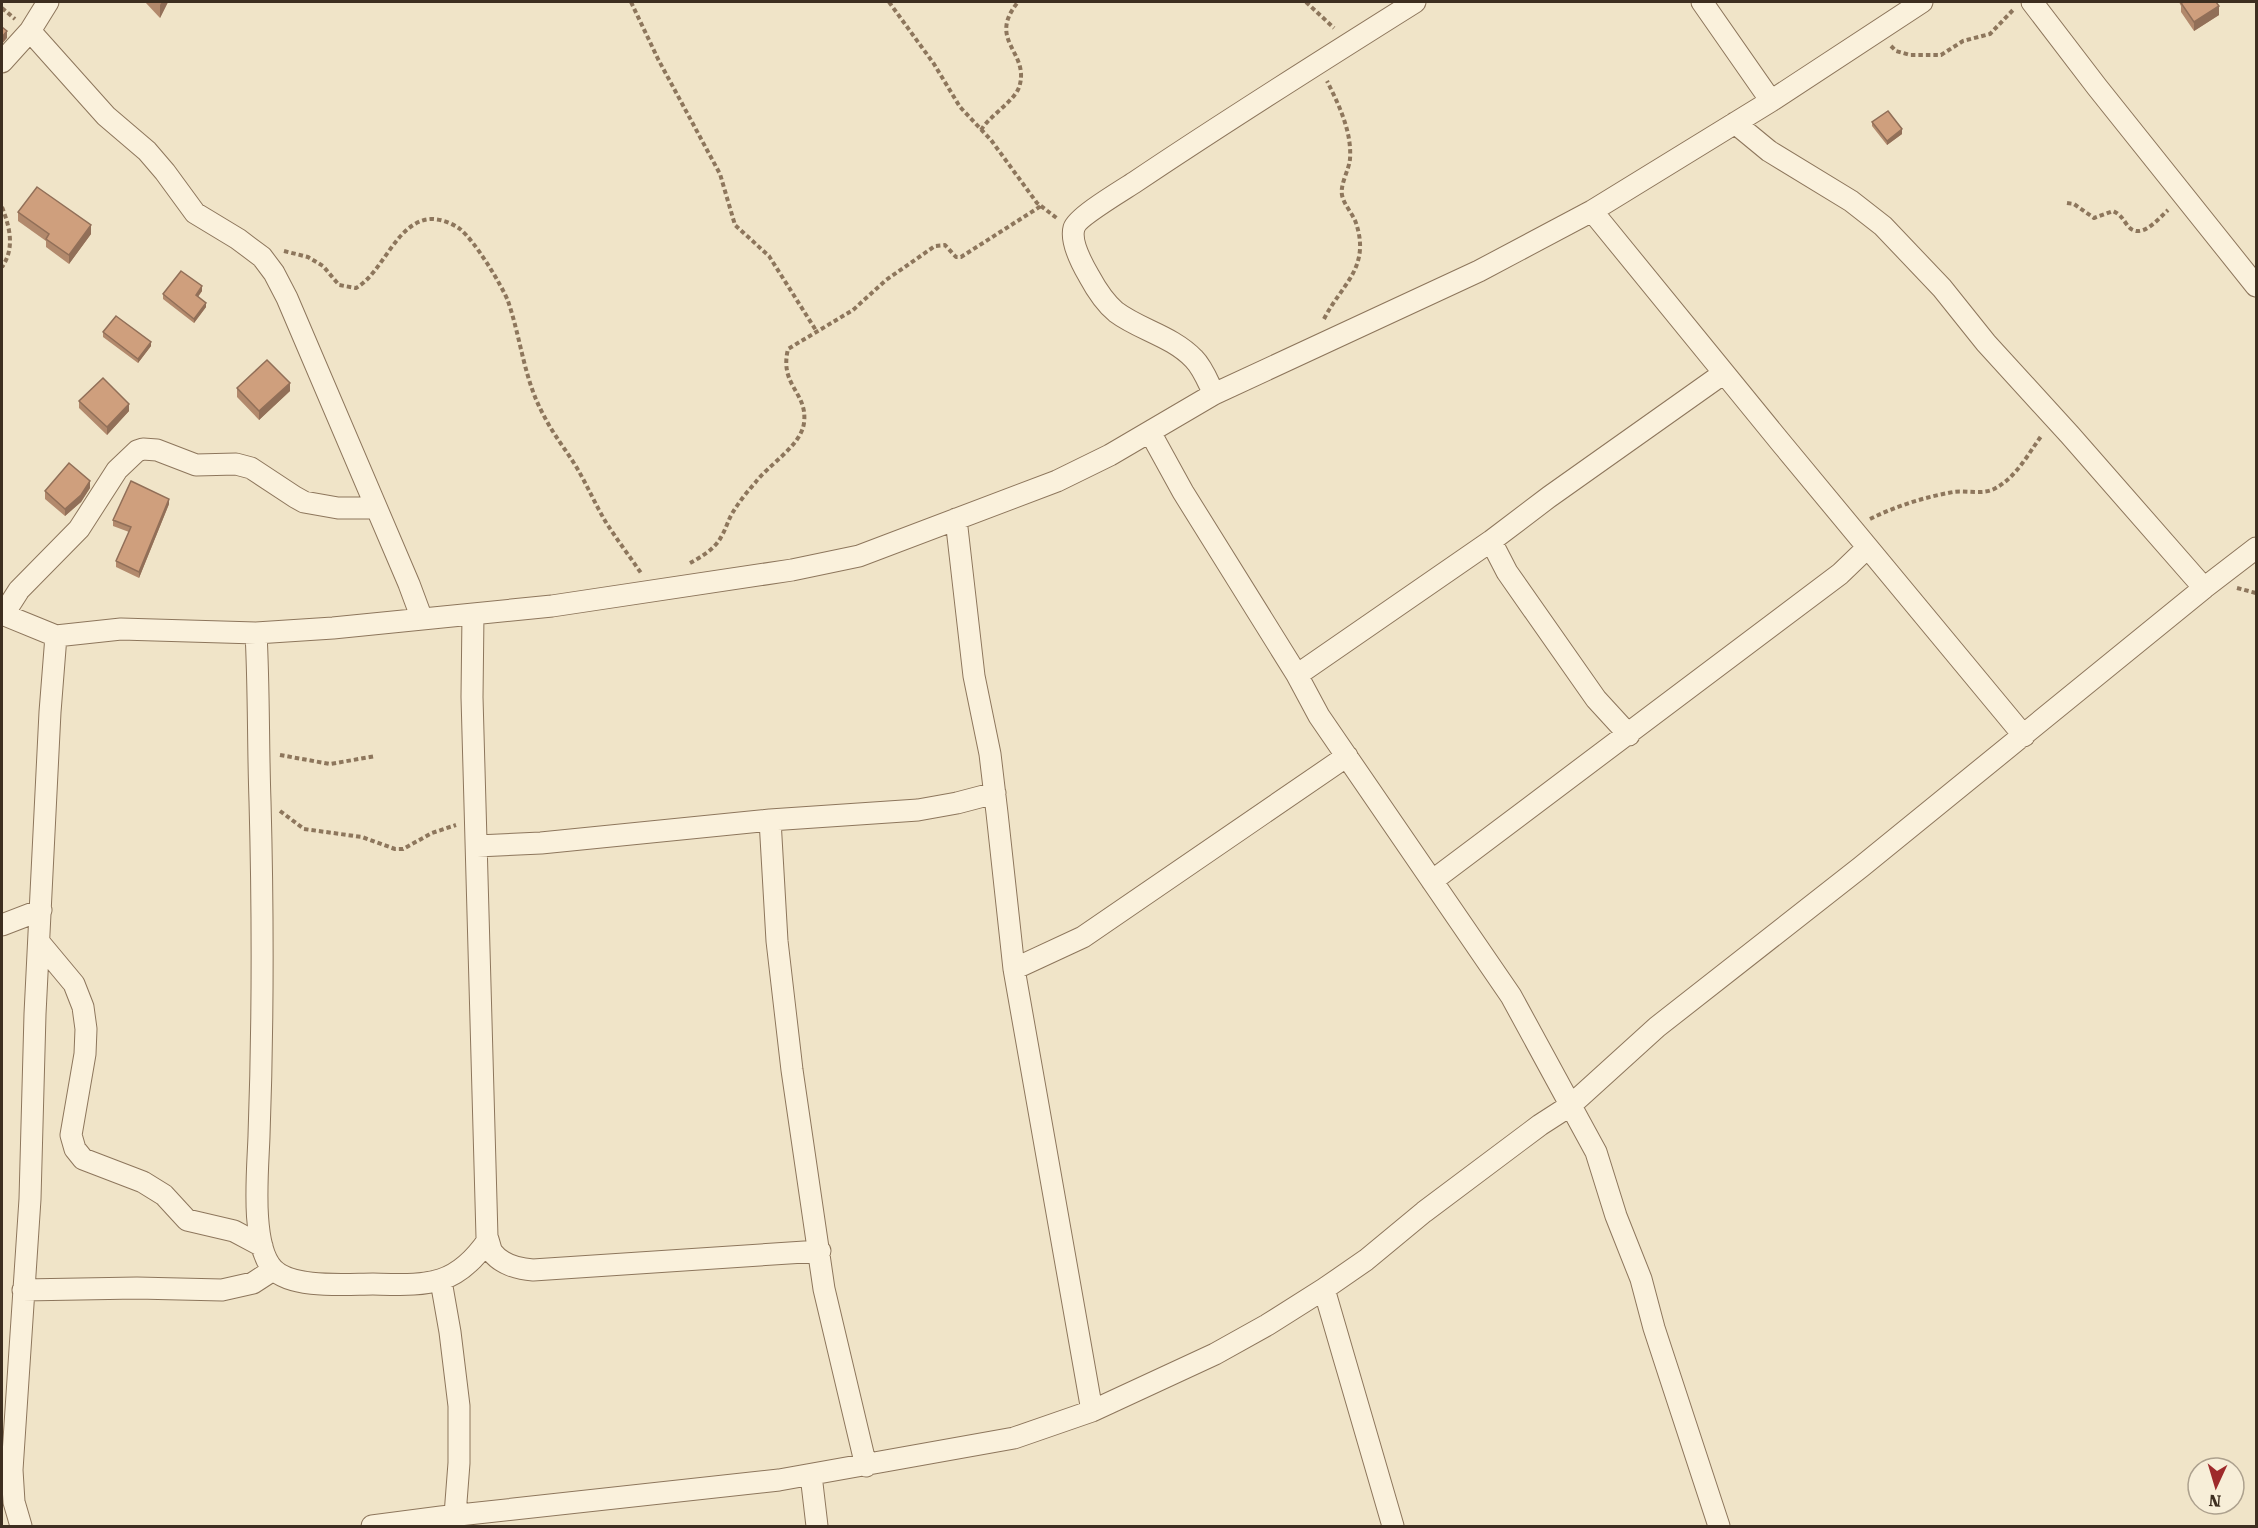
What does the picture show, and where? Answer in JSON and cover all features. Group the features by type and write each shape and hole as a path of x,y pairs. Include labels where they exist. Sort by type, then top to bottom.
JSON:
{"street":[{"path":"2,62 30,31 48,2"},
{"path":"1214,394 1201,367 1188,354 1170,341 1117,312 1102,297 1088,274 1076,246 1074,229 1077,223 1100,205 1413,2"},
{"path":"1702,2 1771,101"},
{"path":"376,508 339,508 304,502 251,468 236,464 196,465 157,450 143,449 130,456 117,470 79,529 19,590 2,614 56,636 121,629 256,633 552,606 792,570 859,556 1057,481 1110,455 1214,394 1479,271 1592,211 1771,101 1922,2"},
{"path":"2025,4 2097,87 2254,277"},
{"path":"30,31 106,116 147,151 195,213 238,239 268,265 280,283 422,619"},
{"path":"1735,123 1769,151 1824,187 1851,201 1883,226 1942,288 1986,343 2204,588"},
{"path":"1592,211 2024,736"},
{"path":"1297,675 1491,541 1549,496 1724,373"},
{"path":"1150,432 1211,539 1297,675 1319,717 1510,996 1596,1152 1616,1216 1641,1279 1654,1328 1719,1527"},
{"path":"956,519 974,676 995,793 1014,969 1092,1411"},
{"path":"1491,541 1507,572 1596,699 1629,735"},
{"path":"1432,881 1840,574 1867,548"},
{"path":"372,1527 455,1515 504,1519 811,1475 1014,1438 1092,1411 1215,1354 1267,1325 1366,1260 1424,1212 1540,1125 1571,1105 1657,1027 2024,736 2256,548"},
{"path":"473,614 472,697 488,1239 492,1252 510,1266 520,1270 533,1270 820,1251"},
{"path":"256,633 262,1037 257,1213 266,1260 273,1270 302,1282 421,1284 441,1281 467,1265 488,1239"},
{"path":"21,1527 14,1502 10,1363 23,1290 30,1199 39,942 56,636"},
{"path":"1014,969 1083,937 1347,756"},
{"path":"477,846 541,843 771,820 918,810 995,793"},
{"path":"771,820 777,941 792,1070 824,1289 866,1466"},
{"path":"2,925 41,910"},
{"path":"39,942 74,984 83,1007 86,1029 85,1053 71,1135 75,1149 83,1159 143,1182 164,1195 187,1220 234,1232 262,1246"},
{"path":"23,1290 137,1288 222,1290 253,1282 273,1270"},
{"path":"441,1281 459,1406 459,1463 455,1515"},
{"path":"1324,1289 1393,1527"},
{"path":"811,1475 817,1527"}],"path":[{"path":"631,2 720,174 735,225 769,256 817,332"},
{"path":"889,2 934,64 960,107 1008,161 1041,206 1074,229"},
{"path":"981,130 987,119 1015,95 1021,83 1020,69 1007,36 1005,23 1009,12 1018,2"},
{"path":"1306,2 1335,29 1327,57 1349,136 1349,162 1342,195 1356,223 1360,243 1359,257 1353,274 1344,291 1329,309 1311,350"},
{"path":"1881,30 1888,43 1896,51 1910,55 1941,55 1963,41 1990,34 2025,4"},
{"path":"2067,203 2074,204 2094,218 2113,211 2132,230 2140,232 2185,196"},
{"path":"255,252 270,250 298,253 323,266 339,285 356,288 372,273 410,227 419,221 445,220 461,230 482,256 507,300 523,361 541,412 587,484 607,524 659,590 682,567 706,554 721,539 732,514 754,483 788,450 801,432 804,424 802,405 787,376 788,349 853,310 886,280 935,246 945,245 956,257 961,257 1041,206"},
{"path":"2,207 10,233 10,245 8,257 2,267"},
{"path":"1851,528 1881,514 1931,497 1964,491 1986,492 1995,489 2009,479 2021,465 2054,419"},
{"path":"259,750 330,764 376,756"},
{"path":"260,803 274,807 304,829 356,836 395,849 411,846 449,826 476,823"}],"building":[{"path":"2216,2 2219,6 2194,22 2181,3"},
{"path":"2,27 7,31 2,37"},
{"path":"1888,111 1902,129 1887,141 1872,122"},
{"path":"37,187 91,225 69,255 46,239 49,234 18,212"},
{"path":"181,271 202,286 196,295 206,303 194,319 163,294"},
{"path":"116,316 151,342 138,359 103,332"},
{"path":"267,360 290,383 259,411 237,388"},
{"path":"103,378 129,404 107,427 79,401"},
{"path":"69,463 90,481 81,495 65,509 45,491"},
{"path":"131,481 169,499 139,572 116,561 131,527 113,520"}]}
